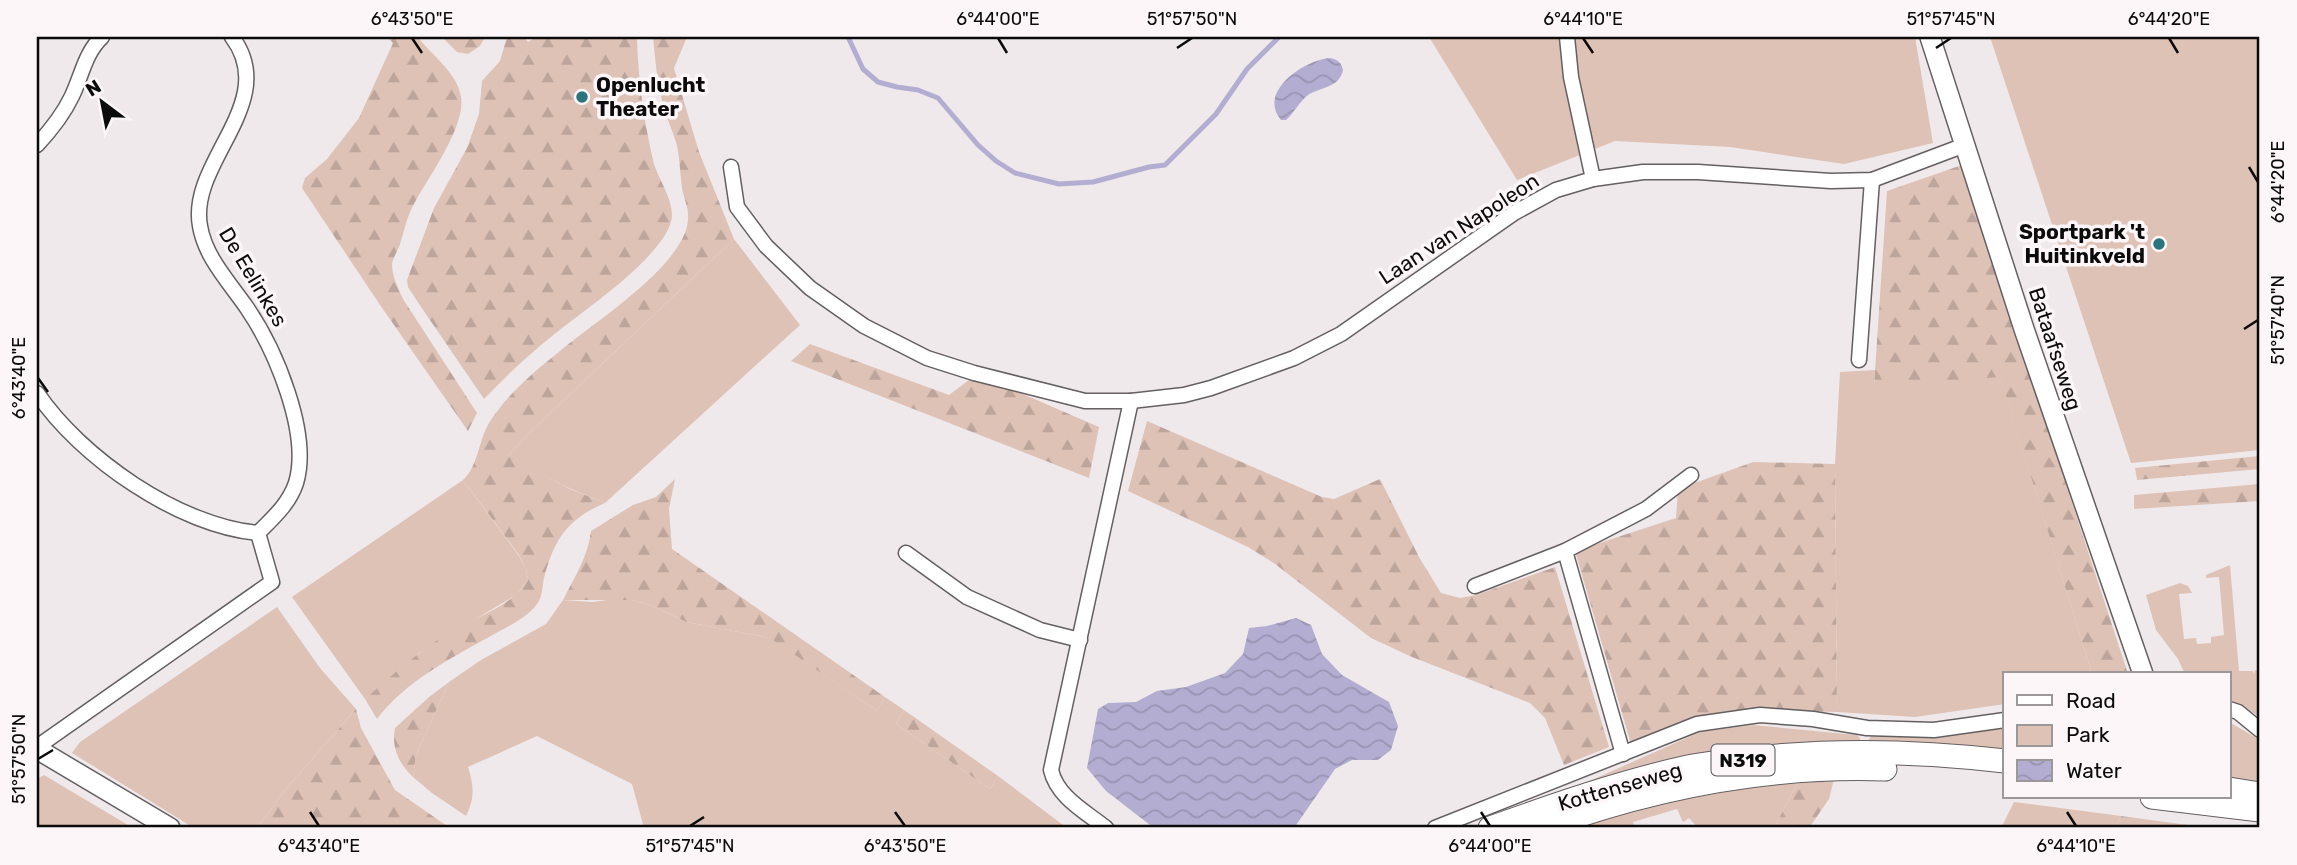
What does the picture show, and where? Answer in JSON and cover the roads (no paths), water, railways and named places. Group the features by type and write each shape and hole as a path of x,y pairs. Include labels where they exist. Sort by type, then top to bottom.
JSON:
{"main road":[{"name":"Bataafseweg","path":"1930,37 2066,455 2142,672"},
{"path":"37,748 170,828"},
{"name":"Kottenseweg","path":"1490,828 1617,784 1691,766 1788,754 2003,777"},
{"name":"Kottenseweg","path":"1542,828 1618,803 1693,784 1768,773 1861,760 1951,755 2003,761"},
{"path":"2230,789 2260,794"},
{"path":"2167,798 2260,810"}],"street":[{"path":"37,145 72,97 94,44 102,37"},
{"name":"De Eelinkes","path":"232,37 244,55 247,81 241,108 208,179 200,205 199,223 208,251 249,311 276,362 293,410 299,456 296,482 285,505 258,533"},
{"path":"1567,37 1571,77 1593,179"},
{"name":"Laan van Napoleon","path":"731,167 737,208 766,246 810,288 864,326 927,358 974,373 1085,401 1131,401 1211,388 1294,358 1341,334 1514,213 1556,190 1593,179 1664,171 1831,181 1872,180 1965,145"},
{"path":"1859,360 1872,180"},
{"path":"37,393 47,408 83,447 112,471 150,494 197,517 236,531 258,533 272,582 37,748"},
{"path":"1106,828 1062,792 1054,782 1051,770 1131,401"},
{"path":"1475,586 1565,551 1646,509 1690,475"},
{"name":"Kottenseweg","path":"1565,551 1623,754"},
{"path":"906,553 967,597 1040,630 1080,640"},
{"path":"2230,709 2238,712 2260,730"},
{"name":"Kottenseweg","path":"1435,828 1697,724 1760,715 1812,719 1867,728 1934,730 2003,720"},
{"path":"1861,760 1867,728"}],"water":[{"path":"1330,58 1339,62 1342,67 1338,80 1308,95 1286,120 1281,120 1275,109 1279,89 1297,71 1319,60"},
{"path":"1296,618 1311,625 1322,654 1342,675 1389,702 1398,726 1391,750 1378,760 1352,760 1335,769 1294,828 1154,828 1106,791 1087,768 1098,709 1108,703 1136,702 1157,691 1186,687 1225,673 1243,654 1249,628"}],"waterway":[{"path":"848,37 863,69 878,82 918,90 938,98 978,145 996,161 1015,173 1059,184 1093,182 1165,165 1216,114 1247,69 1279,37"}],"place":[{"name":"Openlucht Theater","path":"582,97"},
{"name":"Sportpark 't Huitinkveld","path":"2159,244"}]}
